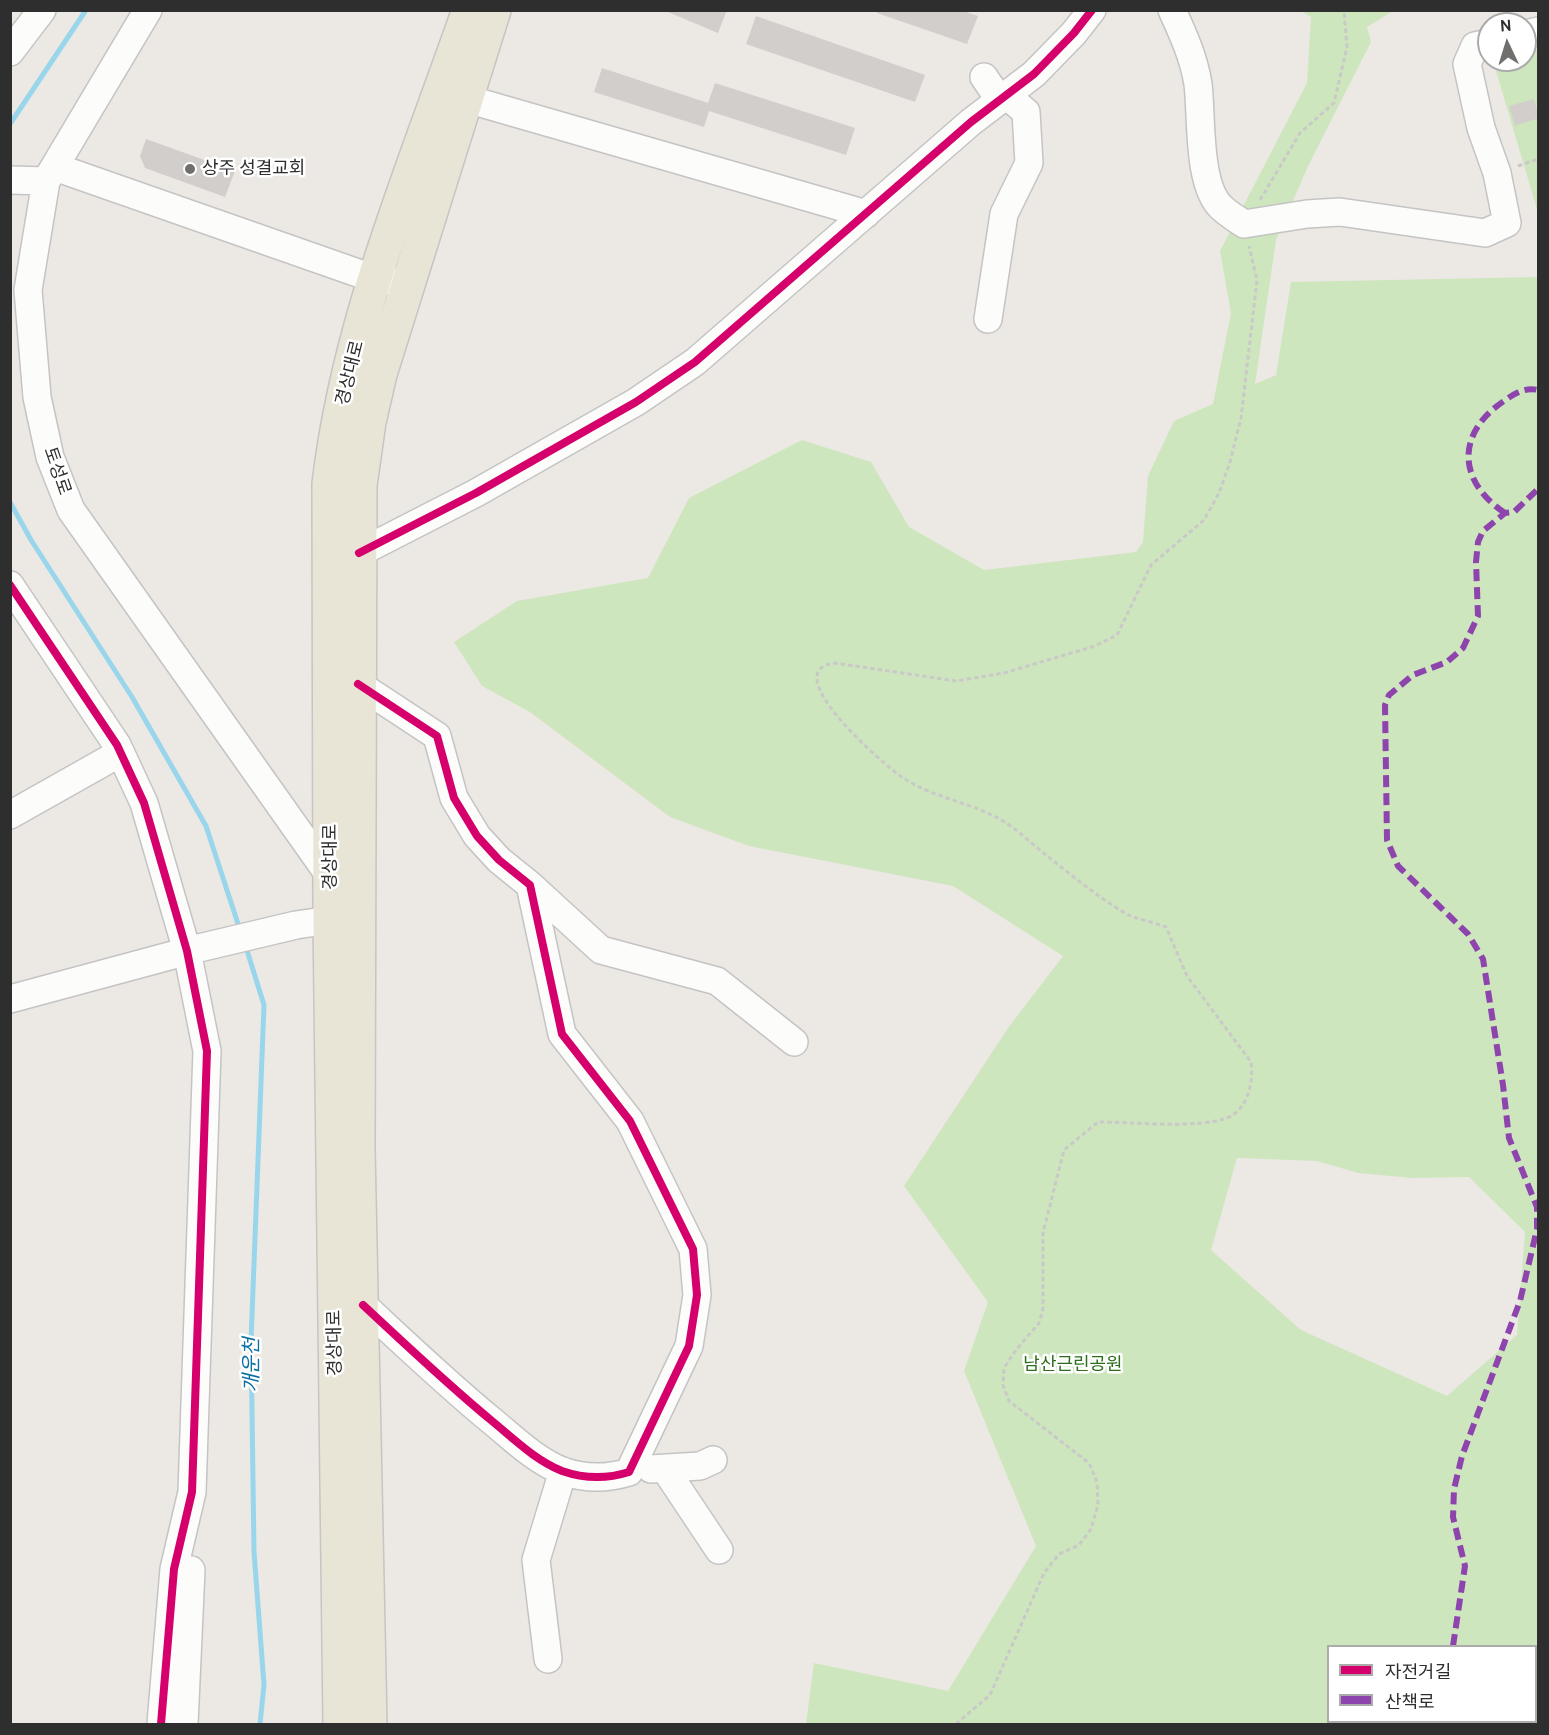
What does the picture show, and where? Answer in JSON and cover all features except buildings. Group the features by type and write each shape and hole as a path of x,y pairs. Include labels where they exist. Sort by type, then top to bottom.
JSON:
{"main road":[{"name":"경상대로","path":"370,1725 358,1149 344,918 332,879 329,484 335,432 375,279 469,10"},
{"name":"경상대로","path":"340,1725 344,918 358,684 360,485 367,432 380,374 494,10"}],"street":[{"path":"10,52 42,10"},
{"name":"토성로","path":"148,10 51,174 28,290 37,397 50,457 70,510 332,879"},
{"path":"359,553 476,493 636,402 694,362 866,214 996,90 1034,74 1074,33 1092,10"},
{"path":"1172,10 1186,41 1198,84 1199,128 1211,194 1221,208 1244,224 1307,214 1340,212 1485,233 1506,223 1497,173 1481,128 1467,64 1477,46"},
{"path":"988,319 1004,214 1029,163 1026,112 996,90"},
{"path":"467,99 866,214"},
{"path":"10,180 51,174 375,279 407,284"},
{"path":"10,585 120,753 144,803 193,949 207,1051 184,1725"},
{"path":"358,684 437,736 454,798 477,836 499,860 601,950 717,981 794,1042"},
{"path":"10,815 120,753"},
{"path":"363,1305 458,1393 534,1456 562,1471 593,1478 629,1472 689,1346 697,1295 693,1249 630,1120 562,1034 530,885"},
{"path":"10,999 193,949 296,926 344,918"},
{"path":"632,1467 665,1469 700,1466 713,1460"},
{"path":"665,1469 719,1550"},
{"path":"548,1659 536,1576 536,1560 562,1471"},
{"path":"161,1725 174,1569 192,1492"}],"path":[{"path":"956,1725 990,1695 1044,1573 1059,1554 1079,1545 1091,1529 1098,1505 1097,1482 1089,1463 1009,1401 1003,1385 1004,1368 1039,1323 1043,1310 1043,1233 1064,1150 1098,1122 1199,1123 1229,1117 1244,1103 1252,1084 1251,1062 1186,976 1166,927 1129,915 1059,865 1003,820 903,778 872,752 822,698 816,685 818,673 826,664 835,663 956,681 1004,673 1095,646 1117,635 1151,565 1204,520 1219,493 1230,462 1245,389 1257,280 1244,224 1300,133 1334,103 1347,47 1344,10"}],"green space":[{"name":"남산근린공원","path":"1301,11 1393,11 1367,27 1371,42 1309,164 1276,240 1255,384 1276,375 1291,282 1538,277 1538,1724 806,1724 814,1663 948,1691 1036,1546 964,1371 988,1302 904,1186 1008,1028 1063,956 953,886 749,846 670,817 530,712 482,686 454,642 517,601 648,578 689,498 802,440 871,462 909,527 984,570 1136,552 1143,542 1148,476 1174,421 1213,404 1231,313 1220,251 1307,83 1311,17","holes":["1237,1158 1317,1161 1358,1173 1412,1178 1469,1177 1525,1232 1517,1335 1447,1396 1301,1330 1211,1250"]},
{"path":"1537,50 1538,213 1496,72 1537,72"}],"waterway":[{"path":"10,124 86,10"},
{"path":"10,502 31,540 132,697 206,826 240,930"},
{"name":"개운천","path":"245,944 264,1005 251,1341 254,1552 264,1685 260,1724"}],"marked path":[{"path":"1505,513 1489,500 1471,472 1469,457 1471,442 1477,428 1488,414 1504,401 1520,391 1538,390"},
{"path":"1453,1645 1465,1566 1453,1517 1454,1489 1462,1456 1520,1301 1537,1229 1537,1207 1509,1138 1483,959 1468,934 1398,866 1387,840 1385,705 1389,695 1413,675 1447,662 1463,648 1478,616 1476,562 1478,542 1483,531 1505,513 1514,512 1538,489"}],"cycle path":[{"path":"359,553 476,493 636,402 695,362 971,122 1034,74 1074,33 1092,10"},
{"path":"10,585 117,745 144,803 187,951 207,1051 192,1492 174,1569 161,1724"},
{"path":"358,684 437,736 454,798 477,836 499,860 530,885 562,1034 630,1121 693,1249 697,1295 689,1346 629,1472 596,1477 579,1476 562,1471 534,1455 459,1393 363,1305"}],"place":[{"name":"상주 성결교회","path":"190,169"}]}
